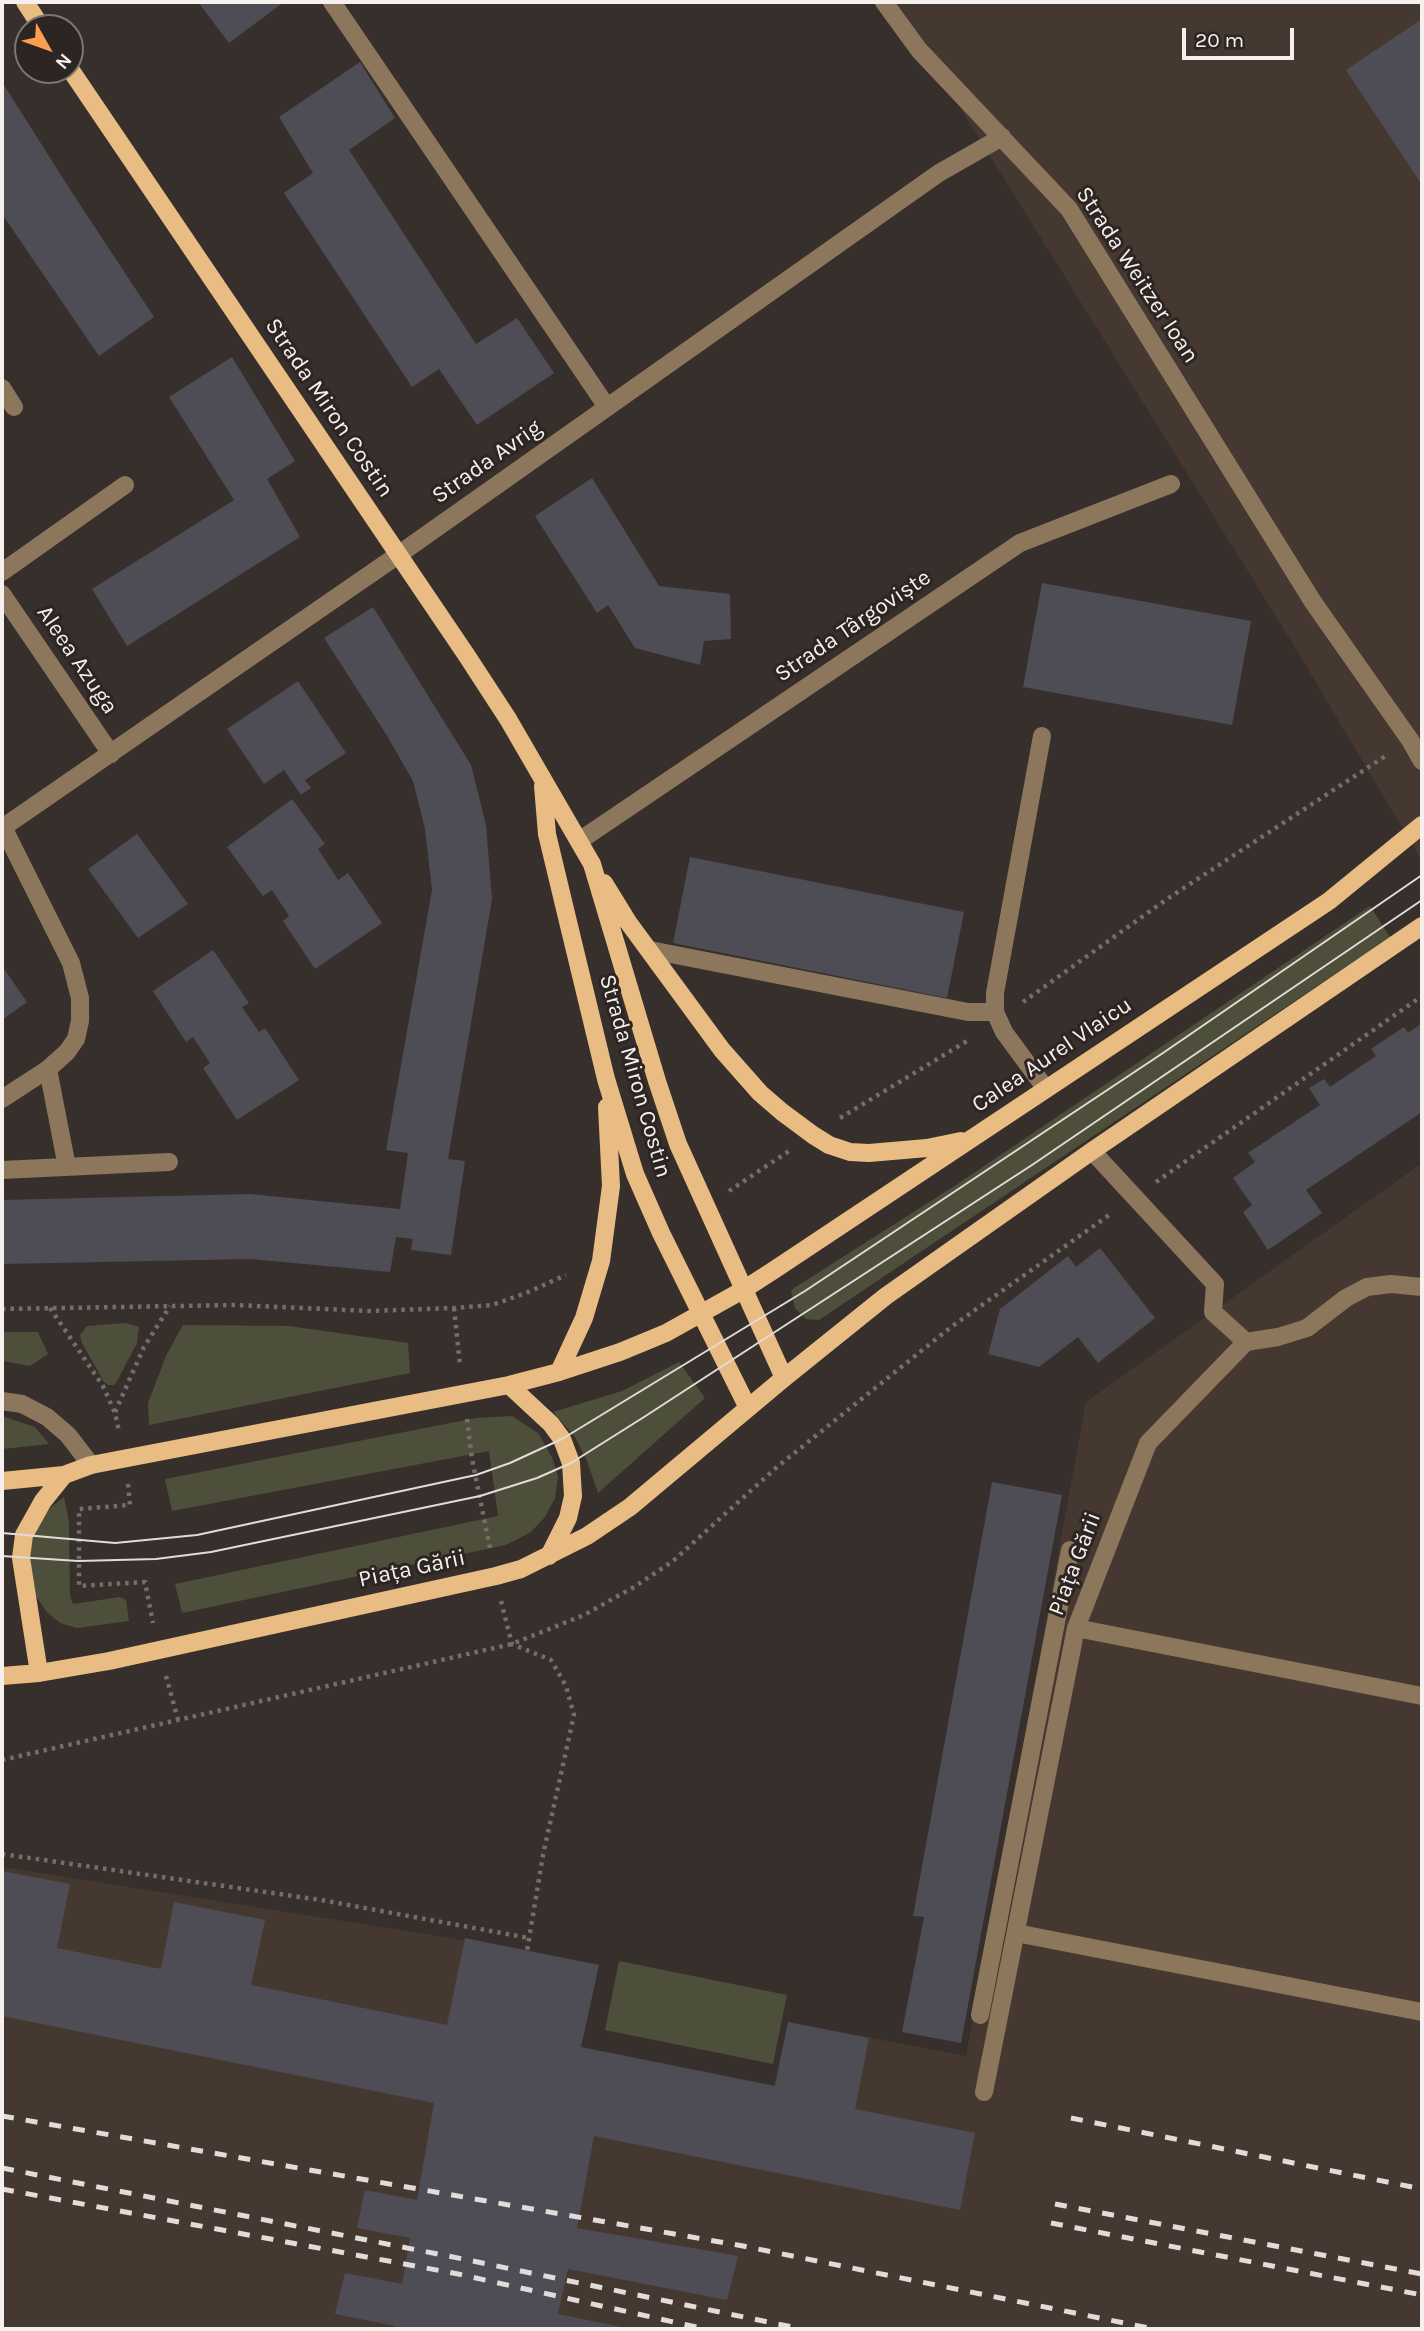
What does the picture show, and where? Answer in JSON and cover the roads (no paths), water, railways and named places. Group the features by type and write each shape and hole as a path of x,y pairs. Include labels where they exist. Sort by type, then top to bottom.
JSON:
{"main road":[{"name":"Strada Miron Costin","path":"80,84 508,719 592,864 678,1144 784,1378"},
{"name":"Strada Miron Costin","path":"542,779 547,834 606,1079 635,1174 700,1314 748,1408"},
{"name":"Calea Aurel Vlaicu","path":"700,1314 743,1290 1329,901 1422,825"},
{"path":"592,864 628,922 722,1050 760,1093 782,1112 829,1145 850,1152 927,1148 971,1139"},
{"path":"748,1408 886,1296 1092,1151 1422,926"},
{"path":"559,1372 584,1318 601,1261 611,1186 606,1079"},
{"path":"2,1480 64,1475 91,1465 509,1385 621,1352 666,1333 700,1314"},
{"path":"509,1385 551,1424 562,1439 570,1463 573,1496 571,1507 549,1556"},
{"name":"Piața Gării","path":"2,1676 39,1673 109,1661 521,1569 587,1536 630,1507 748,1408"},
{"path":"39,1673 21,1558 24,1535 43,1501 64,1475"}],"street":[{"path":"332,2 607,407"},
{"name":"Strada Weitzer Ioan","path":"884,2 919,50 1069,209 1313,602 1422,761"},
{"name":"Strada Avrig","path":"3,827 398,555 939,173 1002,137"},
{"path":"2,388 14,407"},
{"name":"Strada Târgoviște","path":"579,841 1020,543 1171,484"},
{"path":"2,572 125,485"},
{"name":"Aleea Azuga","path":"2,594 111,754"},
{"path":"1042,736 995,993 995,1012 1004,1032 1046,1088"},
{"path":"2,1100 48,1069 67,1052 76,1039 80,1021 80,998 71,963 3,827"},
{"path":"650,950 968,1012 995,1012"},
{"path":"48,1069 66,1167"},
{"path":"1092,1151 1215,1284 1213,1312 1246,1342 1278,1337 1307,1328 1346,1298 1367,1287 1391,1284 1422,1287"},
{"path":"2,1170 169,1162"},
{"name":"Piața Gării","path":"984,2092 1076,1628 1148,1443 1246,1342"},
{"path":"2,1401 22,1404 47,1417 68,1435 91,1465"},
{"path":"980,2015 1070,1550"},
{"path":"1076,1628 1422,1696"},
{"path":"1016,1933 1422,2012"}],"tram line":[{"path":"2,1533 115,1543 197,1535 476,1475 562,1439 805,1291 1163,1053 1422,875"},
{"path":"2,1556 78,1561 156,1559 211,1552 480,1496 537,1478 571,1463 1032,1165 1422,900"}],"railway":[{"path":"2,2116 743,2246 1154,2329"},
{"path":"1071,2118 1422,2189"},
{"path":"2,2168 802,2329"},
{"path":"2,2189 458,2274 705,2329"},
{"path":"1055,2204 1422,2274"},
{"path":"1051,2223 1422,2295"}]}
